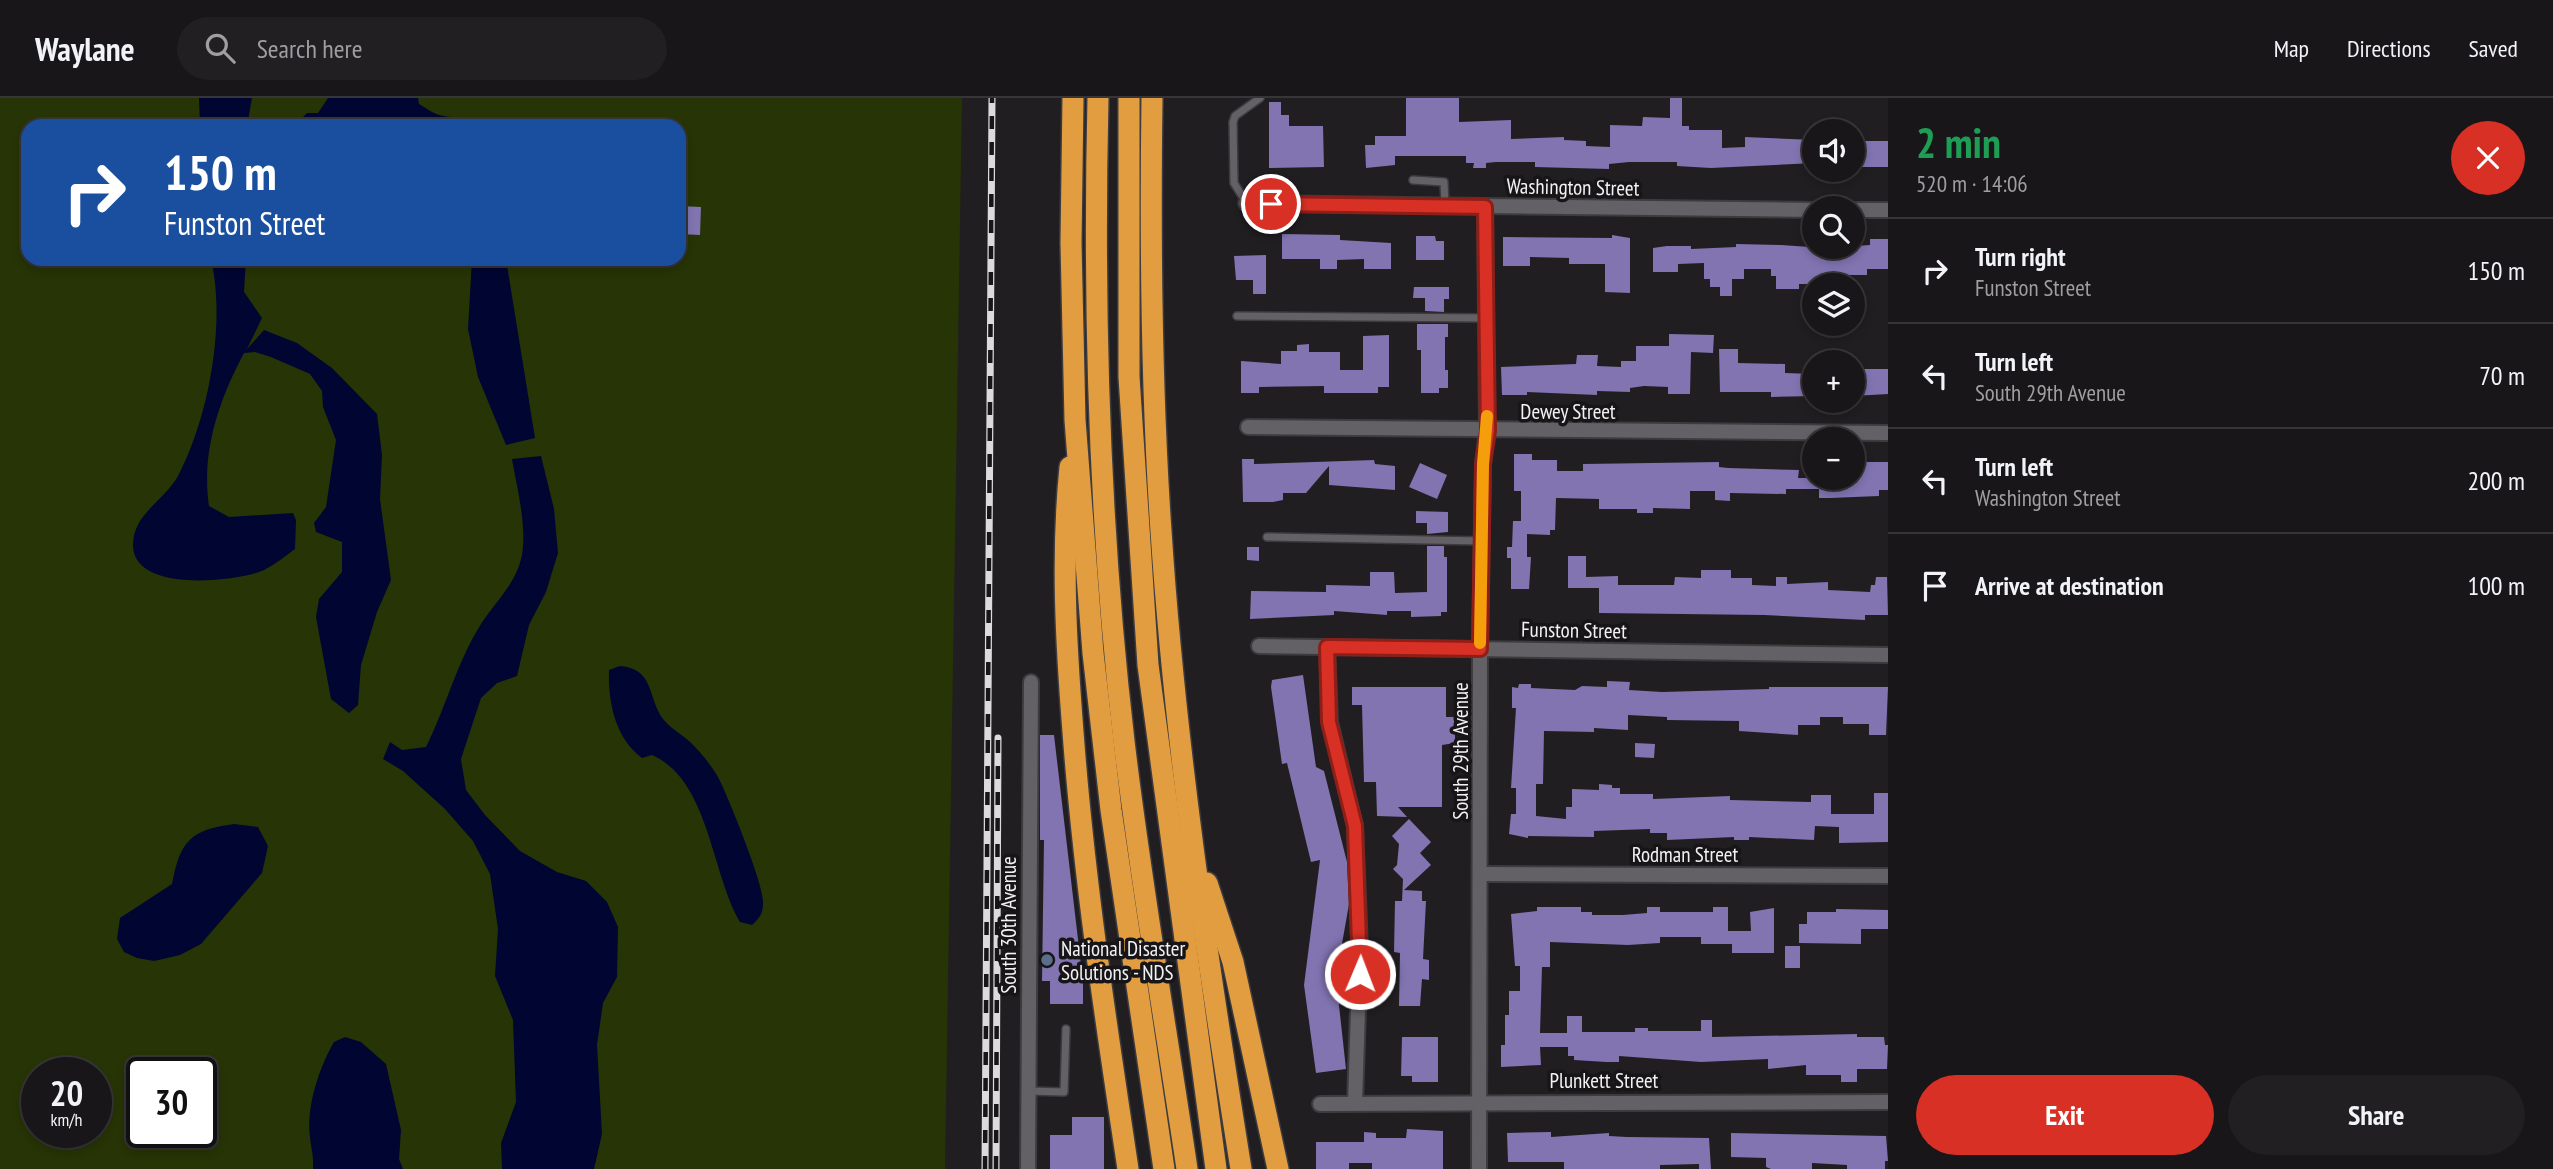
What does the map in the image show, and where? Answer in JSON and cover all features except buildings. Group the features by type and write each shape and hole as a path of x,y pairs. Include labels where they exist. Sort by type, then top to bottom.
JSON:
{"highway":[{"path":"1073,98 1071,243 1075,420 1093,653 1111,810 1164,1169"},
{"path":"1098,98 1095,241 1105,509 1124,740 1187,1169"},
{"path":"1129,98 1129,377 1149,665 1216,1169"},
{"path":"1152,98 1150,237 1154,404 1170,644 1208,969 1241,1169"},
{"path":"1075,420 1063,534 1066,645 1088,905 1128,1169"},
{"path":"1192,839 1233,962 1278,1169"}],"street":[{"name":"Washington Street","path":"1247,203 1802,210"},
{"name":"South 29th Avenue","path":"1479,1169 1482,874 1480,649 1483,464 1488,431 1485,207"},
{"path":"1865,210 1888,210"},
{"name":"Dewey Street","path":"1248,427 1888,433"},
{"name":"Funston Street","path":"1259,646 1888,655"},
{"path":"1327,647 1329,722 1355,826 1360,948 1355,1103"},
{"name":"South 30th Avenue","path":"1028,1169 1031,682"},
{"name":"Rodman Street","path":"1482,874 1888,876"},
{"name":"Plunkett Street","path":"1320,1104 1480,1101 1888,1102"}],"lane":[{"path":"1247,203 1234,183 1233,122 1235,116 1260,98"},
{"path":"1413,180 1444,182 1445,206"},
{"path":"1237,316 1486,318"},
{"path":"1267,537 1482,541"},
{"path":"1028,1091 1064,1092 1066,1029"}],"green space":[{"path":"0,98 962,98 945,1169 0,1169"}],"water":[{"path":"199,98 252,98 248,119 200,119"},
{"path":"328,98 418,98 419,104 439,115 499,119 301,119 307,113 318,113"},
{"path":"212,266 246,266 244,292 262,318 247,349 264,330 297,343 332,368 377,414 382,455 380,499 391,580 377,612 361,665 358,705 349,713 331,699 316,617 319,599 342,572 342,542 316,532 314,523 326,507 336,440 323,407 322,391 310,374 271,357 255,352 244,353 220,408 208,466 209,506 229,517 293,513 296,520 295,549 259,572 227,579 185,580 165,577 149,570 137,560 133,545 134,534 144,516 178,476 189,452 206,398 215,340 215,284"},
{"path":"472,266 507,266 535,438 506,445 478,377 468,329"},
{"path":"541,456 554,509 558,553 546,592 529,625 517,676 497,683 481,698 461,759 466,790 485,815 520,851 557,872 586,881 607,902 618,927 617,977 603,1003 597,1045 602,1134 594,1169 502,1169 501,1143 516,1102 513,1020 495,976 498,929 490,874 473,841 445,809 403,771 383,759 390,742 402,750 426,747 473,639 510,584 522,555 521,507 512,459"},
{"path":"620,666 631,668 645,678 663,719 691,743 718,777 745,840 762,894 762,913 752,925 740,922 730,901 706,829 686,785 671,767 652,755 642,758 619,730 612,707 609,670"},
{"path":"234,824 258,827 268,846 262,873 201,944 180,955 154,961 124,952 117,939 120,918 172,884 179,857 197,834"},
{"path":"345,1037 361,1042 386,1064 401,1130 399,1159 403,1169 313,1169 309,1125 315,1088 334,1042"}],"railway":[{"path":"985,1169 992,98"},
{"path":"996,1169 998,738"}],"slow traffic":[{"path":"1480,643 1483,464 1488,431 1487,416"}],"place":[{"name":"National Disaster Solutions - NDS","path":"1047,960"}],"route":[{"path":"1271,204 1485,207 1488,431 1483,464 1480,649 1327,647 1329,722 1355,826 1360,974"}]}
